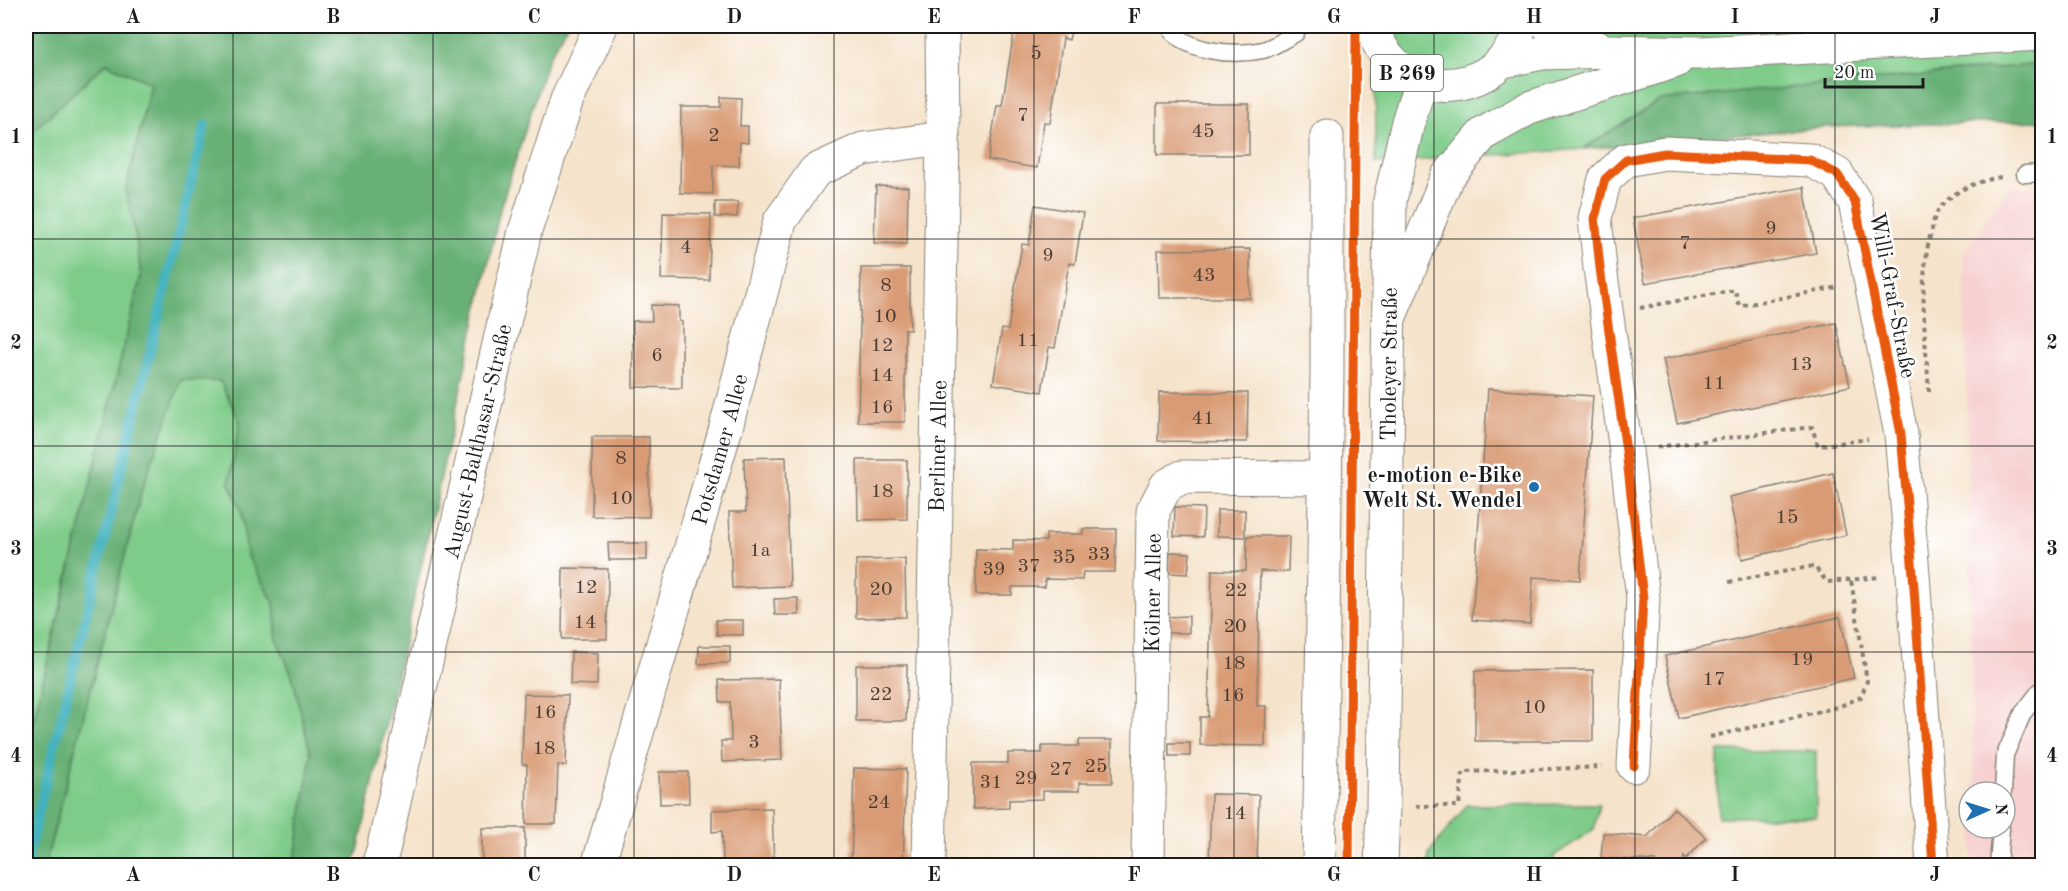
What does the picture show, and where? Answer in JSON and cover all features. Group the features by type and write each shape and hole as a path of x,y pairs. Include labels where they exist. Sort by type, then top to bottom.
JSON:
{"main road":[{"name":"August-Balthasar-Straße","path":"378,866 525,231 567,100 601,26"},
{"name":"Berliner Allee","path":"928,866 943,138 942,26"},
{"name":"B 269","path":"1373,26 1384,53 1400,70 1421,81 1443,85 1465,83 1486,75 1503,61 1518,38 1520,26"},
{"path":"1549,26 1569,37 1609,51"},
{"path":"1503,61 1542,53 1609,51 1702,53 2043,34"},
{"path":"1388,321 1448,177 1484,134 1529,108 1702,53"},
{"name":"Tholeyer Straße","path":"1381,866 1390,200 1408,122 1421,81"},
{"path":"1319,866 1327,136"},
{"name":"Potsdamer Allee","path":"598,866 725,431 780,221 815,171 863,149 943,138"},
{"name":"Willi-Graf-Straße","path":"1634,766 1643,598 1595,218 1605,179 1626,160 1665,153 1810,160 1837,174 1855,202 1901,434 1933,866"},
{"name":"Kölner Allee","path":"1148,866 1152,511 1167,486 1182,477 1324,478"}],"lane":[{"path":"1169,26 1173,33 1191,44 1224,54 1264,50 1296,33 1298,26"},
{"path":"2025,174 2043,173"},
{"path":"2004,780 2005,755 2023,713 2040,691"},
{"path":"1998,866 2000,840"}],"path":[{"path":"1929,398 1924,307 1926,247 1936,213 1954,193 1988,179 2025,174"},
{"path":"1606,314 1735,290 1739,306 1872,280"},
{"path":"1626,451 1812,427 1818,446 1901,434"},
{"path":"1729,582 1814,566 1827,582 1858,579"},
{"path":"1710,736 1839,707 1861,697 1867,681 1851,580"},
{"path":"1383,806 1459,806 1463,772 1634,766"}],"shaded area":[{"path":"2010,186 2042,188 2042,865 1972,865 1973,840 2017,840 2017,780 1974,780 1964,252"}],"green space":[{"path":"26,26 567,26 548,59 501,206 358,851 352,865 294,865 311,755 292,675 277,640 274,603 247,555 241,510 229,483 240,422 220,381 181,380 142,489 45,865 26,865 26,751 141,276 126,190 151,84 106,63 26,137"},
{"path":"1375,26 2042,26 2042,64 1660,100 1583,149 1376,163"},
{"path":"106,63 151,83 126,190 141,276 26,751 26,137"},
{"path":"2042,64 2042,121 1828,127 1583,149 1660,100"},
{"path":"180,380 220,381 240,422 229,483 241,510 248,555 274,603 277,640 292,675 311,755 294,865 45,866 142,489"},
{"path":"1718,751 1816,751 1816,817 1718,817"},
{"path":"1599,804 1594,829 1554,856 1553,865 1428,865 1429,853 1467,805"}],"building":[{"path":"1015,26 1072,26 1069,40 1063,38 1050,123 1044,122 1037,168 988,160 997,105 1002,105"},
{"path":"721,97 741,98 740,126 748,126 748,143 740,142 739,166 713,165 713,194 680,193 681,107 721,107"},
{"path":"1157,104 1249,104 1249,155 1157,155"},
{"path":"876,186 908,187 907,244 874,243"},
{"path":"1804,187 1816,253 1645,283 1633,218"},
{"path":"715,202 738,202 737,217 715,217"},
{"path":"1035,205 1083,213 1075,264 1069,263 1055,348 1049,347 1042,392 993,384 1002,329 1008,330 1022,244 1029,245"},
{"path":"663,213 711,214 709,280 661,279"},
{"path":"1250,249 1250,298 1159,298 1158,250"},
{"path":"861,268 910,268 910,330 905,329 905,422 858,422"},
{"path":"651,305 679,306 679,321 682,322 682,388 633,387 633,321 652,321"},
{"path":"1836,323 1850,386 1677,423 1663,359"},
{"name":"e-motion e-Bike Welt St. Wendel","path":"1488,389 1593,396 1580,580 1533,577 1530,624 1472,620"},
{"path":"1159,392 1248,393 1247,442 1158,441"},
{"path":"592,437 649,437 649,517 592,516"},
{"path":"786,457 790,586 732,588 729,512 746,512 744,458"},
{"path":"857,460 907,460 907,519 858,520"},
{"path":"1833,473 1846,535 1742,559 1729,497"},
{"path":"1175,507 1204,508 1203,537 1174,536"},
{"path":"1217,510 1245,510 1245,537 1217,536"},
{"path":"1083,529 1116,529 1115,572 1083,572 1082,580 1045,579 1045,587 1012,587 1012,595 976,595 976,549 1013,550 1013,540 1046,541 1046,534 1083,534"},
{"path":"1247,536 1289,536 1288,572 1260,571 1257,706 1266,706 1265,746 1200,745 1200,717 1208,717 1212,570 1246,571"},
{"path":"608,543 647,543 647,560 609,560"},
{"path":"1170,552 1190,553 1188,574 1169,573"},
{"path":"905,559 906,617 856,618 856,560"},
{"path":"563,568 608,569 607,639 562,639"},
{"path":"798,598 799,615 775,615 774,599"},
{"path":"1189,616 1189,633 1165,633 1165,617"},
{"path":"1840,617 1854,678 1679,718 1665,656"},
{"path":"716,620 743,620 743,635 717,635"},
{"path":"699,646 730,646 730,663 698,664"},
{"path":"571,652 598,653 597,685 570,684"},
{"path":"856,665 907,665 906,721 856,721"},
{"path":"1593,670 1593,741 1475,741 1475,671"},
{"path":"779,679 782,760 722,762 721,741 731,741 730,702 720,702 719,680"},
{"path":"524,694 568,695 566,766 558,765 556,824 526,824 527,765 522,764"},
{"path":"1079,740 1112,740 1112,783 1079,783 1079,791 1043,791 1043,799 1009,800 1009,808 973,809 973,763 1008,763 1008,753 1042,753 1042,746 1079,746"},
{"path":"1169,743 1190,743 1190,756 1169,756"},
{"path":"854,768 906,769 903,866 851,866"},
{"path":"659,772 688,772 689,803 660,804"},
{"path":"1211,794 1259,795 1257,866 1209,866"},
{"path":"772,808 774,866 723,866 722,831 712,832 712,810"},
{"path":"1674,808 1706,838 1686,859 1684,856 1683,866 1656,866 1655,861 1601,858 1603,833 1647,837"},
{"path":"482,828 525,828 525,866 482,866"}],"waterway":[{"path":"26,863 205,125"}],"cycle path":[{"path":"1349,866 1356,26"},
{"path":"1634,766 1643,598 1595,218 1605,179 1626,160 1665,153 1810,160 1837,174 1855,202 1901,434 1933,866"}],"place":[{"name":"e-motion e-Bike Welt St. Wendel","path":"1534,487"}]}
